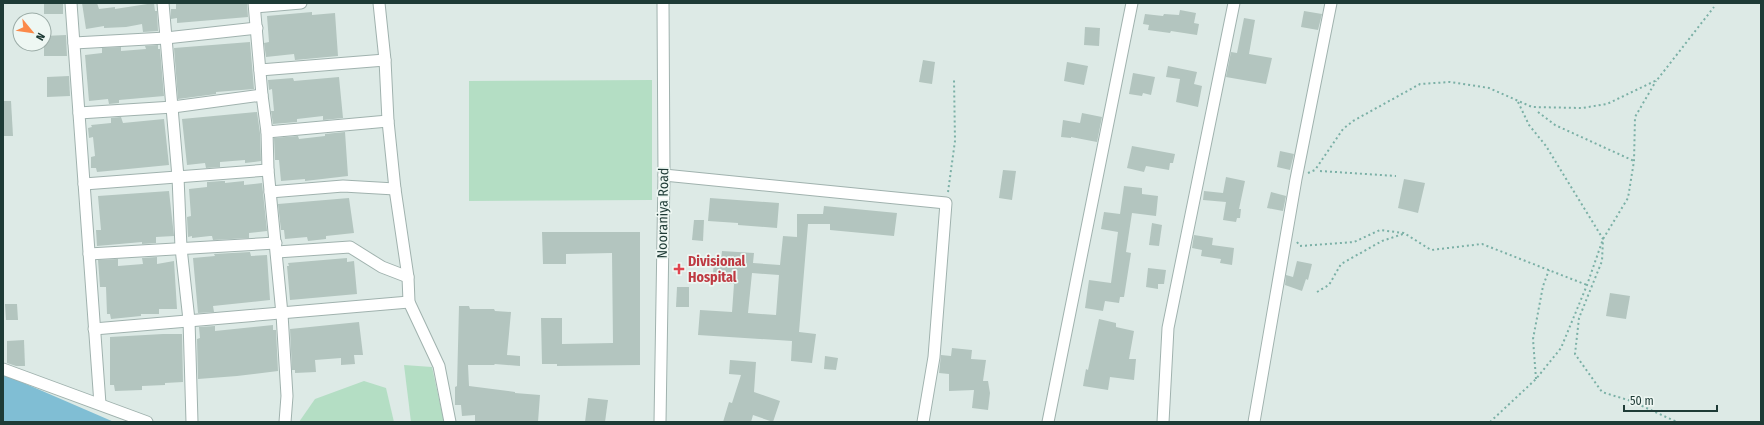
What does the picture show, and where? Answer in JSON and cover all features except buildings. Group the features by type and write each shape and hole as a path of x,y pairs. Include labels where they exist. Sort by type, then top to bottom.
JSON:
{"street":[{"path":"71,3 100,404"},
{"path":"163,3 178,177 181,248 190,320 192,422"},
{"path":"285,422 287,396 282,314 268,170 267,132 262,95 255,5 301,3"},
{"path":"379,3 395,189 408,277 410,302 439,366 450,422"},
{"name":"Nooraniya Road","path":"660,422 664,175 663,3"},
{"path":"1048,422 1132,3"},
{"path":"1163,422 1168,328 1234,3"},
{"path":"1254,422 1296,179 1331,3"},
{"path":"74,43 166,38 257,28"},
{"path":"260,70 385,60"},
{"path":"79,113 172,107 262,95"},
{"path":"267,132 388,121"},
{"path":"84,184 268,170"},
{"path":"664,175 946,203 934,357 923,422"},
{"path":"270,192 343,186 395,189"},
{"path":"89,254 181,248 350,247 382,267 408,277"},
{"path":"94,330 190,320 282,314 410,302"},
{"path":"3,369 147,422"}],"path":[{"path":"1490,422 1536,379 1561,348 1587,285 1603,239 1628,198 1634,161 1635,117 1656,80 1714,8"},
{"path":"946,203 955,141 954,79"},
{"path":"1296,179 1315,170 1343,129 1353,121 1420,84 1450,82 1489,88 1532,107 1582,108 1607,104 1656,80"},
{"path":"1517,100 1529,125 1546,146 1603,239 1602,261 1579,318 1575,354 1602,392 1632,401 1677,422"},
{"path":"1538,112 1555,125 1634,161"},
{"path":"1320,171 1396,176"},
{"path":"1287,231 1300,246 1354,242 1380,230 1404,233 1431,250 1482,244 1587,285"},
{"path":"1317,292 1329,285 1341,264 1382,241 1404,233"},
{"path":"1536,379 1532,339 1543,286 1549,270"}],"green space":[{"path":"652,80 652,200 469,201 469,81"},
{"path":"404,365 432,367 444,422 411,422"},
{"path":"364,381 386,388 394,422 299,422 315,399"}],"water":[{"path":"3,374 114,422 3,422"}],"place":[{"name":"Divisional Hospital","path":"679,269"}]}
